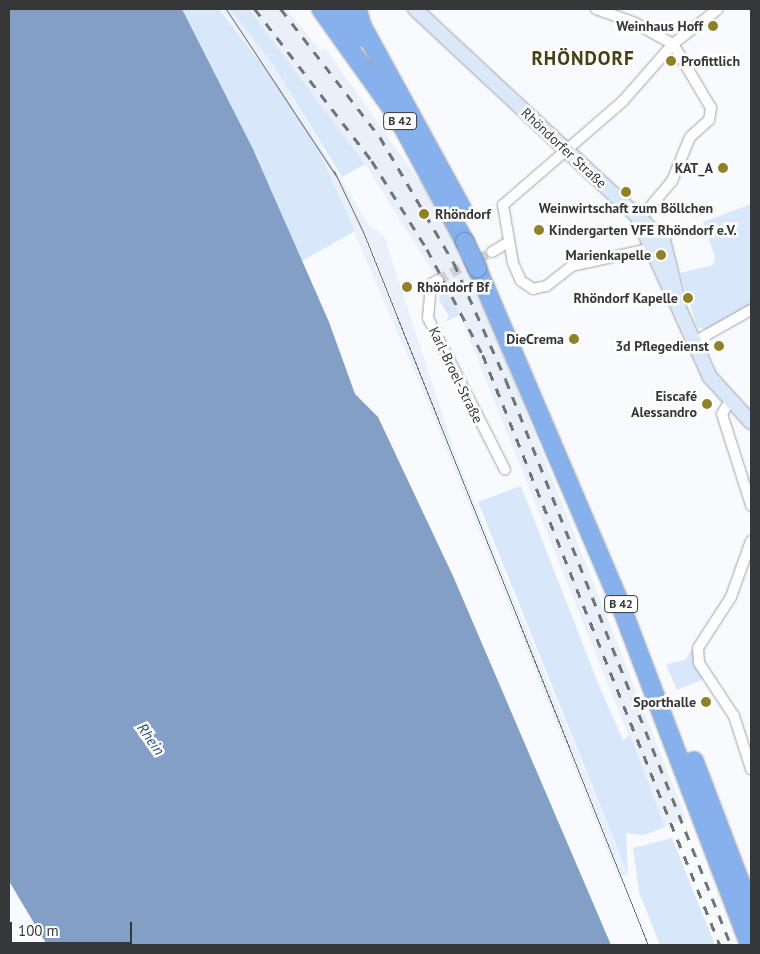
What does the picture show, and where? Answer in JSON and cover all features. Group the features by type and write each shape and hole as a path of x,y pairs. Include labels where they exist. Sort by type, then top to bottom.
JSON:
{"highway":[{"name":"B 42","path":"313,9 349,45"},
{"name":"B 42","path":"321,9 349,45 434,178 470,239 486,261 619,572 751,910"},
{"name":"B 42","path":"339,9 389,75"},
{"name":"B 42","path":"357,9 362,26 389,75 470,239"},
{"name":"B 42","path":"486,261 619,601 750,945"}],"main road":[{"name":"Rhöndorfer Straße","path":"415,9 567,150 639,220 658,235 666,245 679,305"},
{"name":"Rhöndorfer Straße","path":"639,220 648,246 679,305 710,377 729,402 751,422"},
{"path":"648,246 650,235 658,235"}],"street":[{"path":"596,9 635,23 673,44 711,116 690,137 672,181 639,220"},
{"path":"648,246 572,266 538,289 521,281 507,243 505,202 623,101 673,44 718,9"},
{"path":"486,261 507,243"},
{"name":"Karl-Broel-Straße","path":"438,280 431,284 428,318 505,470"},
{"path":"694,342 751,310"},
{"path":"729,402 722,414 751,505"},
{"path":"751,542 731,597 698,648 699,663 734,716 751,769"}],"shaded area":[{"path":"182,9 219,9 280,88 320,154 355,231 302,261 253,149"},
{"path":"221,9 230,9 271,62 368,224 384,236 459,465 628,875 619,879 429,405 320,154 280,88"},
{"path":"230,9 249,9 365,164 342,177 271,62"},
{"path":"249,9 285,9 321,51 325,48 417,178 430,186 466,259 686,818 665,827 460,315 365,164"},
{"path":"751,204 751,306 710,331 697,327 680,273 713,265 715,257 703,222"},
{"path":"441,283 460,315 445,322 449,316 439,300"},
{"path":"521,486 598,683 623,740 630,735 665,827 644,835 626,833 628,875 478,502"},
{"path":"696,643 695,664 703,679 677,690 666,665 686,659"},
{"path":"672,838 715,945 660,945 639,892 633,848"}],"water":[{"name":"Rhein","path":"9,9 182,9 253,149 329,322 355,394 378,417 453,576 611,945 47,945 9,881"}],"tunnel":[{"path":"438,280 492,252"}],"tram line":[{"path":"226,9 336,176"},
{"path":"334,171 364,234 648,945"}],"railway":[{"path":"255,9 372,161 427,249 483,355 720,945"},
{"path":"281,9 380,137 454,263 506,380 731,945"}],"place":[{"name":"Weinhaus Hoff","path":"713,26"},
{"name":"Profittlich","path":"671,61"},
{"name":"KAT_A","path":"723,168"},
{"name":"Weinwirtschaft zum Böllchen","path":"626,192"},
{"name":"Rhöndorf","path":"424,214"},
{"name":"Kindergarten VFE Rhöndorf e.V.","path":"539,230"},
{"name":"Marienkapelle","path":"661,255"},
{"name":"Rhöndorf Bf","path":"407,287"},
{"name":"Rhöndorf Kapelle","path":"688,298"},
{"name":"DieCrema","path":"574,339"},
{"name":"3d Pflegedienst","path":"719,346"},
{"name":"Eiscafé Alessandro","path":"707,404"},
{"name":"Sporthalle","path":"706,702"}],"district":[{"name":"RHÖNDORF","path":"583,59"}]}
